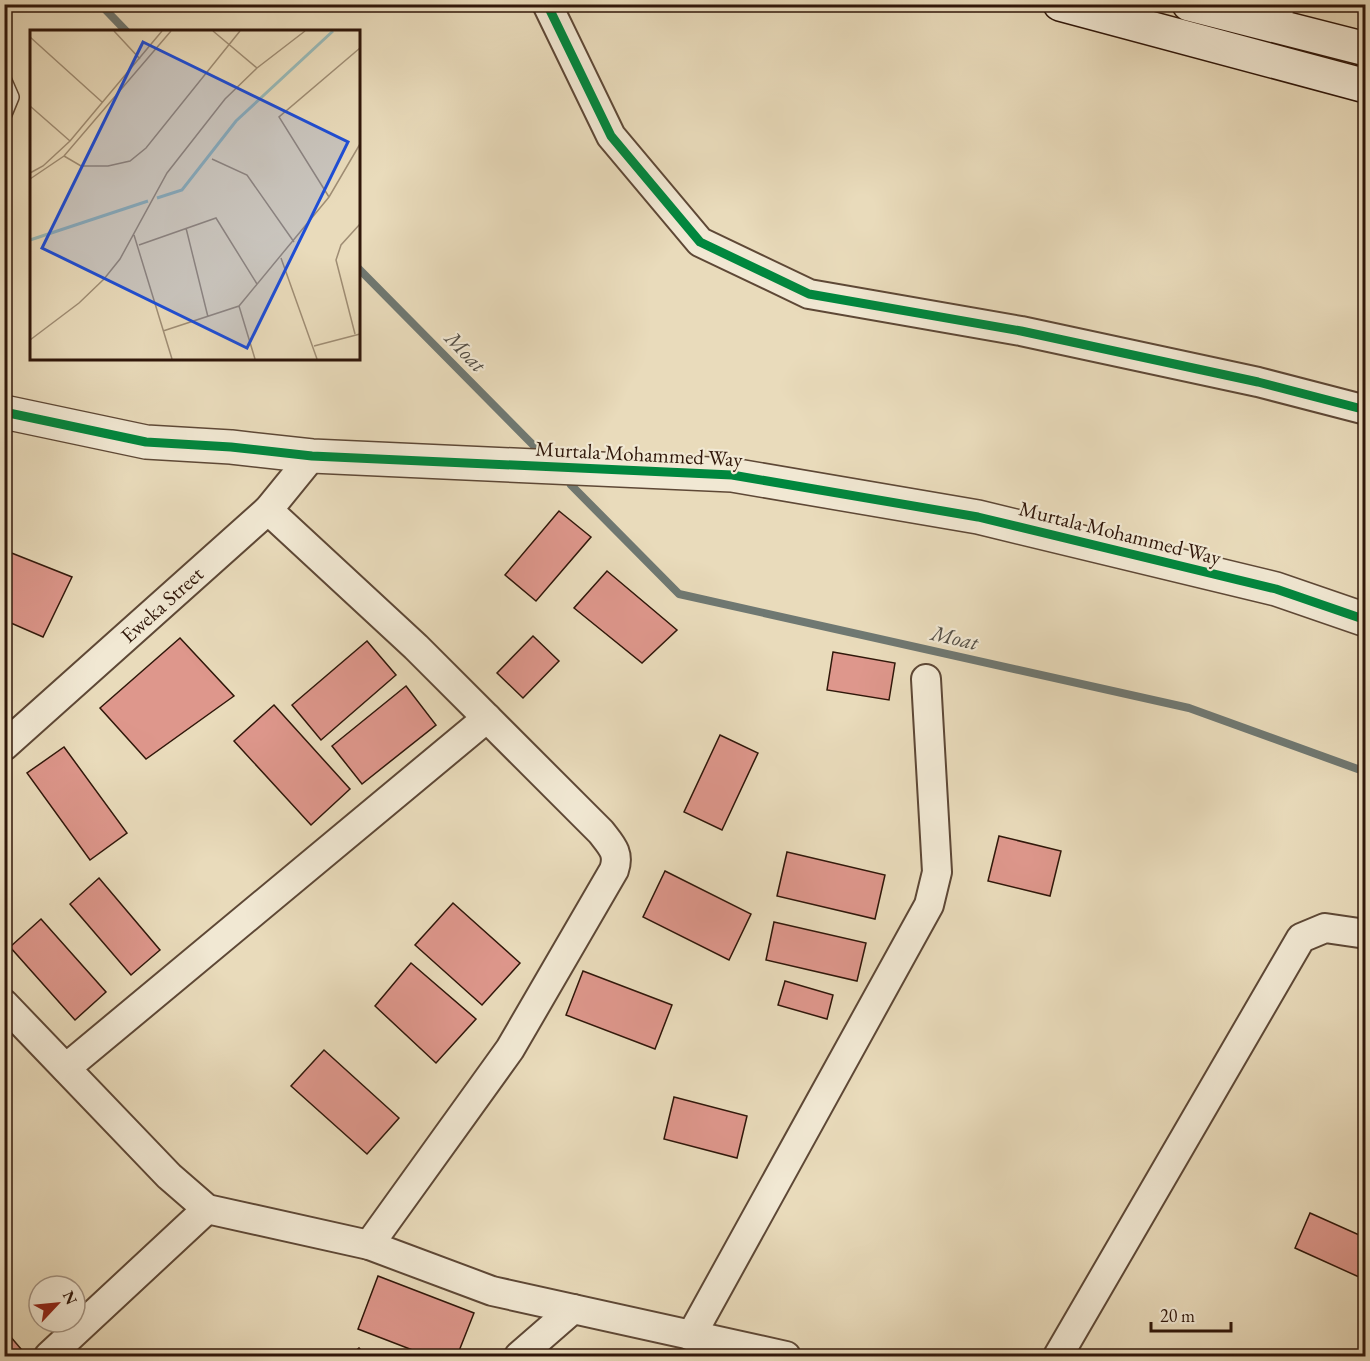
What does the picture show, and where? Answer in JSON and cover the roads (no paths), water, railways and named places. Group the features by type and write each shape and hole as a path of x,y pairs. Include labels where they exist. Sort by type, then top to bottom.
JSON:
{"street":[{"path":"547,4 611,136 700,242 808,294 1021,331 1258,382 1365,410"},
{"path":"1060,4 1365,86"},
{"path":"1189,4 1276,16 1365,49"},
{"name":"Murtala Mohammed Way","path":"4,412 146,442 312,456 744,477 978,517 1276,589 1365,620"},
{"name":"Eweka Street","path":"4,746 268,510 312,456"},
{"path":"268,510 416,647 601,832 616,852 618,861 510,1049 369,1245"},
{"path":"691,1336 929,905 936,872 926,679"},
{"path":"66,1068 487,718"},
{"path":"1058,1356 1301,938 1325,928 1365,934"},
{"path":"4,1004 170,1176 207,1209 369,1245 492,1291 786,1356"},
{"path":"49,1356 207,1209"},
{"path":"519,1356 573,1309"}],"lane":[{"path":"4,81 11,97 4,114"}],"waterway":[{"name":"Moat","path":"100,4 125,30"},
{"name":"Moat","path":"360,270 545,457"},
{"name":"Moat","path":"571,485 679,594 1189,708 1366,772"}]}
